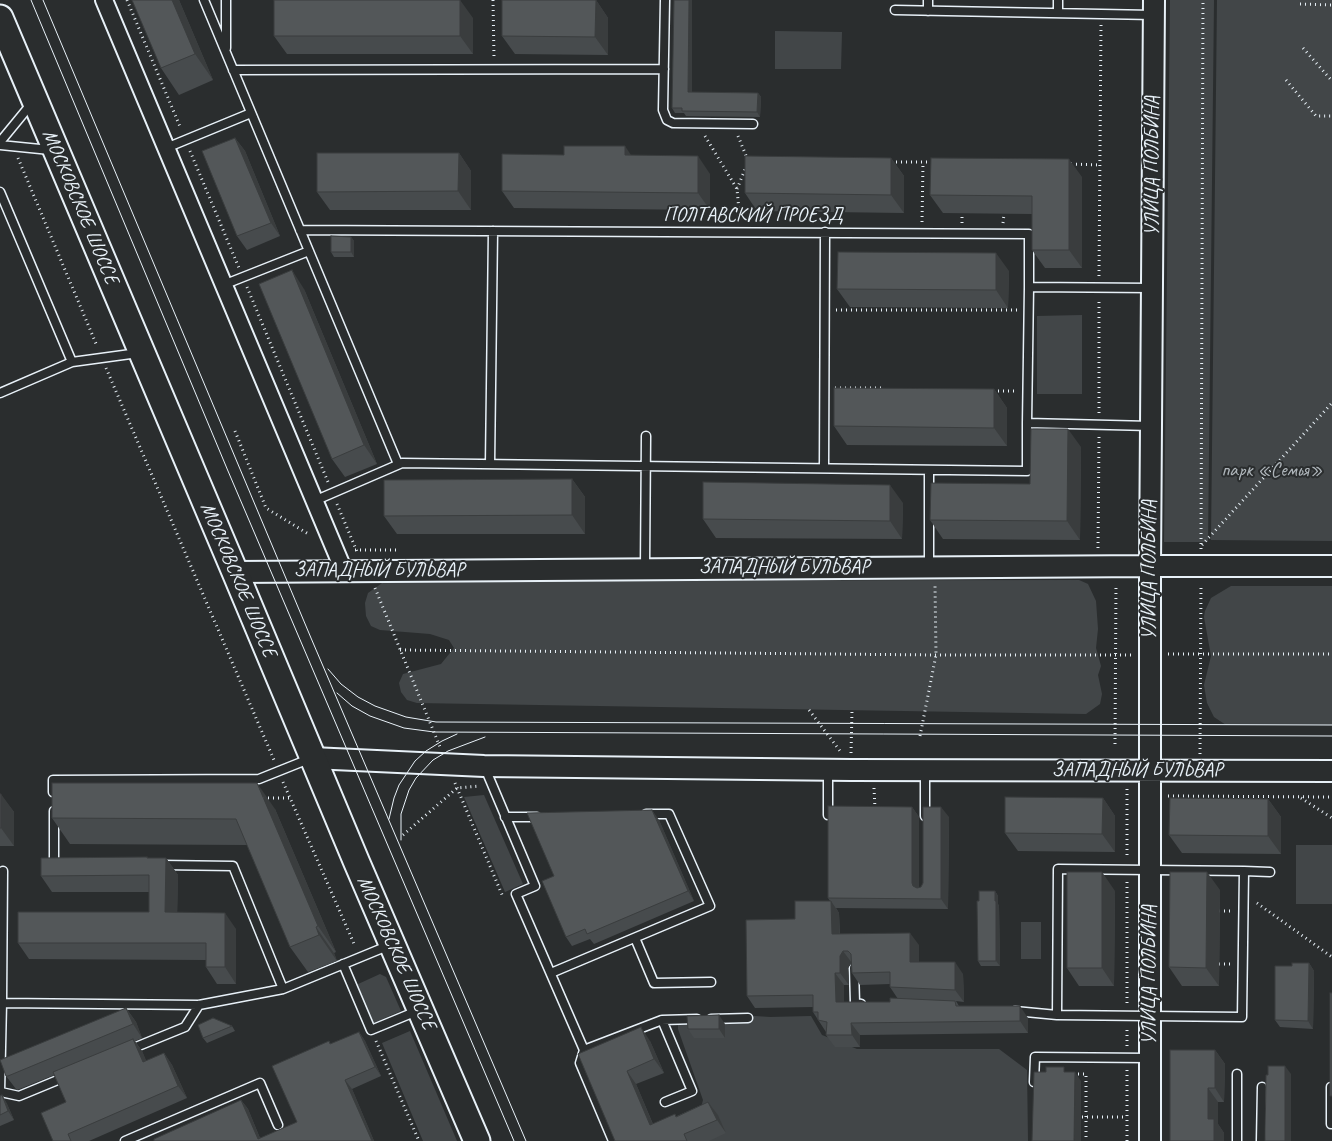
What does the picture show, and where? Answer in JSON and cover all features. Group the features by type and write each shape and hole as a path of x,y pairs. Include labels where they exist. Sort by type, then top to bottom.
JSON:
{"main road":[{"name":"МОСКОВСКОЕ ШОССЕ","path":"0,18 312,758 477,1141"}],"street":[{"path":"104,0 344,572"},
{"name":"УЛИЦА ПОЛБИНА","path":"1150,1141 1150,566 1154,8"},
{"name":"ЗАПАДНЫЙ БУЛЬВАР","path":"235,572 1332,566"},
{"name":"ЗАПАДНЫЙ БУЛЬВАР","path":"312,758 448,766 828,770 1332,771"}],"lane":[{"path":"204,0 398,464"},
{"path":"226,0 226,53"},
{"path":"665,0 663,110 667,120 673,123 753,124"},
{"path":"928,0 928,11"},
{"path":"1058,0 1058,13"},
{"path":"895,10 1058,13 1154,8"},
{"path":"233,70 664,70"},
{"path":"34,100 0,144 56,150"},
{"path":"166,148 251,113"},
{"path":"0,192 72,362"},
{"name":"ПОЛТАВСКИЙ ПРОЕЗД","path":"300,230 1029,234 1029,287"},
{"path":"490,464 493,231"},
{"path":"824,468 825,232"},
{"path":"223,285 309,251"},
{"path":"314,500 402,463 1027,471 1029,287 1152,288"},
{"path":"0,393 72,362 142,352"},
{"path":"1028,423 1151,426"},
{"path":"645,569 646,436"},
{"path":"929,470 932,567"},
{"path":"64,863 54,863 53,780 259,779 312,758"},
{"path":"484,766 535,886 516,894 584,1050 580,1063 613,1141"},
{"path":"828,770 828,826"},
{"path":"925,770 925,824"},
{"path":"551,973 710,906 669,814 640,814"},
{"path":"505,817 550,816"},
{"path":"154,865 233,866 283,989"},
{"path":"1057,1015 1058,869 1270,872"},
{"path":"3,871 0,1092 19,1096 75,1073"},
{"path":"1011,1011 1057,1015 1242,1017 1244,871"},
{"path":"635,938 654,983 711,982"},
{"path":"2,1003 200,1005 283,989 392,944"},
{"path":"343,964 371,1030 421,1009"},
{"path":"854,968 855,1004 874,1004"},
{"path":"121,1054 185,1027 200,1005"},
{"path":"584,1050 662,1020 748,1018"},
{"path":"662,1020 692,1091 665,1102"},
{"path":"1034,1093 1035,1057 1150,1058"},
{"path":"1237,1074 1237,1141"},
{"path":"1331,1077 1332,1124"},
{"path":"125,1141 260,1083 278,1125"},
{"path":"1261,1141 1262,1087"}],"path":[{"path":"493,0 494,69"},
{"path":"1200,797 1203,0"},
{"path":"1300,4 1332,5"},
{"path":"1303,48 1332,81"},
{"path":"1286,80 1316,116 1332,116"},
{"path":"697,123 737,189"},
{"path":"732,124 749,161 737,189 740,232"},
{"path":"14,146 278,771 360,957"},
{"path":"884,162 942,162"},
{"path":"922,162 922,232"},
{"path":"1070,164 1100,165"},
{"path":"825,310 1028,310"},
{"path":"824,387 892,389"},
{"path":"989,390 1028,391"},
{"path":"1201,545 1332,403"},
{"path":"235,431 266,508 334,549 356,550 368,571 457,788 403,835"},
{"path":"920,736 936,655 932,567"},
{"path":"1115,744 1116,580"},
{"path":"400,650 936,655 1332,654"},
{"path":"809,710 845,758"},
{"path":"851,756 852,710"},
{"path":"874,788 875,814"},
{"path":"1127,789 1127,1141"},
{"path":"1299,797 1332,818"},
{"path":"261,798 290,798"},
{"path":"1244,894 1332,957"},
{"path":"371,1030 420,1141"},
{"path":"1068,1074 1086,1074 1086,1141"},
{"path":"1074,1117 1127,1117"}],"green space":[{"path":"1170,0 1214,0 1208,542 1164,542"},
{"name":"парк «Семья»","path":"1217,0 1332,0 1332,541 1211,540"},
{"path":"775,31 842,32 841,69 775,69"},
{"path":"1082,315 1082,394 1037,394 1037,316"},
{"path":"1079,580 1088,584 1096,601 1098,629 1096,648 1101,666 1098,675 1102,694 1100,704 1086,714 417,703 407,700 401,692 399,683 403,674 441,664 454,648 449,640 430,634 380,630 371,626 366,616 365,603 368,593 385,581"},
{"path":"1231,586 1332,586 1332,725 1226,725 1214,717 1207,703 1204,685 1211,656 1204,617 1211,598"},
{"path":"484,795 523,884 505,892 464,797"},
{"path":"1296,845 1332,845 1332,904 1296,904"},
{"path":"1021,922 1041,922 1041,959 1021,959"},
{"path":"380,974 386,977 401,1011 373,1023 356,985"},
{"path":"697,1015 811,1016 822,1035 857,1049 999,1049 1027,1070 1028,1141 709,1141 702,1104 703,1100 678,1029 678,1025"},
{"path":"410,1031 457,1141 423,1141 382,1043"}],"building":[{"path":"132,0 172,0 195,54 161,68"},
{"path":"274,0 460,0 460,36 274,36"},
{"path":"502,0 596,0 595,37 502,36"},
{"path":"674,0 689,0 688,92 758,93 757,112 682,111 682,108 672,108"},
{"path":"235,138 271,223 237,236 202,151"},
{"path":"564,146 625,146 625,155 698,156 698,193 502,191 502,154 564,155"},
{"path":"317,153 459,153 458,191 317,192"},
{"path":"745,156 891,158 891,195 745,193"},
{"path":"931,158 1069,159 1069,250 1032,250 1032,196 930,195"},
{"path":"331,236 351,237 351,252 331,252"},
{"path":"838,252 996,253 996,290 837,289"},
{"path":"292,270 364,445 332,459 259,284"},
{"path":"834,388 994,389 994,428 834,426"},
{"path":"1031,429 1068,429 1067,521 930,520 931,483 1030,484"},
{"path":"572,479 572,515 384,516 384,480"},
{"path":"703,482 890,485 890,521 703,519"},
{"path":"52,783 257,783 318,926 316,927 319,935 290,947 236,819 52,818"},
{"path":"1,794 1,828 0,828"},
{"path":"1005,797 1103,798 1102,834 1005,833"},
{"path":"1170,798 1268,799 1268,836 1169,835"},
{"path":"828,806 912,807 912,883 917,888 921,887 923,883 923,807 941,807 941,899 828,898"},
{"path":"652,810 688,891 587,934 585,929 566,937 542,881 554,876 527,813"},
{"path":"41,858 166,858 165,912 225,913 225,967 206,967 206,943 18,943 18,912 149,912 149,875 41,876"},
{"path":"1067,872 1102,872 1102,968 1067,968"},
{"path":"1170,872 1207,872 1206,968 1169,967"},
{"path":"979,891 995,891 996,961 978,961 977,901 979,901"},
{"path":"795,901 831,901 832,934 910,933 910,962 955,962 955,990 890,987 890,972 852,973 851,954 848,951 843,951 840,956 840,973 835,973 836,1002 890,1002 890,998 955,1001 956,1006 1020,1006 1020,1021 851,1023 852,1035 826,1035 827,1022 818,1020 818,1012 813,1012 813,995 747,996 746,920 795,919"},
{"path":"1292,963 1309,963 1308,1021 1275,1020 1275,966 1292,966"},
{"path":"1330,993 1332,993 1332,1096 1330,1096"},
{"path":"126,1008 133,1024 6,1076 0,1060"},
{"path":"719,1015 719,1029 688,1029 687,1016"},
{"path":"213,1018 232,1026 203,1038 198,1025"},
{"path":"641,1027 654,1059 627,1071 650,1125 675,1114 676,1117 708,1102 717,1120 684,1134 687,1141 615,1141 578,1054"},
{"path":"359,1032 375,1067 345,1080 372,1141 154,1141 154,1139 241,1100 258,1139 297,1122 272,1066 329,1041 330,1044"},
{"path":"133,1039 143,1062 164,1053 178,1086 68,1134 71,1141 53,1141 41,1113 66,1102 53,1072"},
{"path":"1170,1050 1215,1050 1215,1088 1208,1088 1208,1119 1214,1119 1214,1141 1170,1141"},
{"path":"1268,1066 1285,1066 1285,1141 1265,1141 1266,1075 1268,1075"},
{"path":"1046,1067 1064,1067 1064,1072 1075,1072 1074,1141 1032,1141 1034,1072 1046,1072"},
{"path":"2,1095 8,1111 0,1115 0,1096"}],"tram line":[{"path":"31,0 228,471 514,1141"},
{"path":"43,0 311,638 526,1141"},
{"path":"328,669 341,684 358,697 375,706 406,717 436,722 1332,725"},
{"path":"337,693 352,706 370,716 404,728 434,732 1332,736"},
{"path":"389,819 399,785 415,761 426,751 457,734"},
{"path":"401,840 401,814 409,790 416,778 433,760 448,751 485,737"}]}
